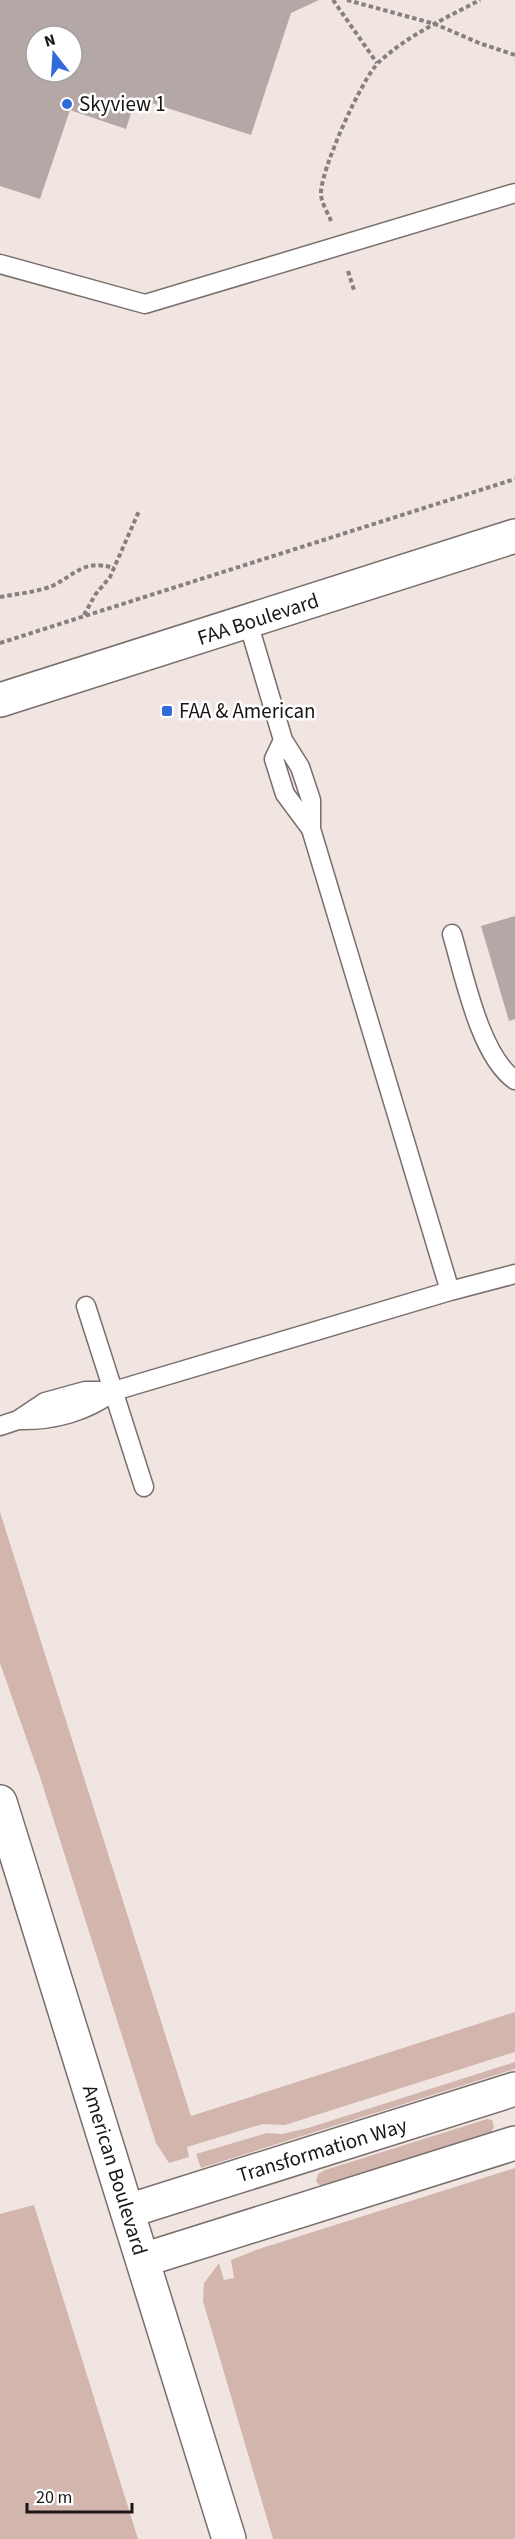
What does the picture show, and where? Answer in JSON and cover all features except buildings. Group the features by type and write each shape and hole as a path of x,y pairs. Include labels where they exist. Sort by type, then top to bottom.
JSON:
{"street":[{"name":"FAA Boulevard","path":"0,700 515,536"},
{"name":"American Boulevard","path":"0,1802 9,1863 144,2260 229,2539"},
{"name":"Transformation Way","path":"128,2211 515,2089"},
{"path":"144,2260 515,2143"}],"lane":[{"path":"0,264 145,304 515,193"},
{"path":"248,622 284,740 300,767 307,789 310,800 310,829 450,1291"},
{"path":"452,934 484,1038 494,1058 507,1075 515,1080"},
{"path":"0,1426 18,1420 42,1420 96,1405 114,1391 450,1291 515,1274"},
{"path":"86,1306 144,1487"}],"path":[{"path":"333,0 377,63"},
{"path":"347,0 435,24 479,43 515,55"},
{"path":"354,290 321,195 345,118 377,63 435,24 480,0"},
{"path":"0,643 515,479"},
{"path":"84,616 114,568 139,511"},
{"path":"0,597 51,586 89,565 98,563 114,568"}],"shaded area":[{"path":"0,1512 191,2116 515,2012 515,2052 285,2125 263,2124 187,2147 189,2157 169,2163 156,2143 40,1777 0,1663"},
{"path":"515,2062 515,2069 201,2168 196,2154 267,2133 282,2134 308,2128"},
{"path":"487,2119 492,2120 494,2127 490,2134 321,2187 316,2181 318,2174 325,2170"},
{"path":"515,2168 515,2539 273,2539 203,2301 204,2283 219,2263 224,2280 234,2278 231,2260 256,2250"},
{"path":"34,2205 138,2539 0,2539 0,2214"}],"place":[{"name":"Skyview 1","path":"67,104"},
{"name":"FAA & American","path":"167,711"}]}
